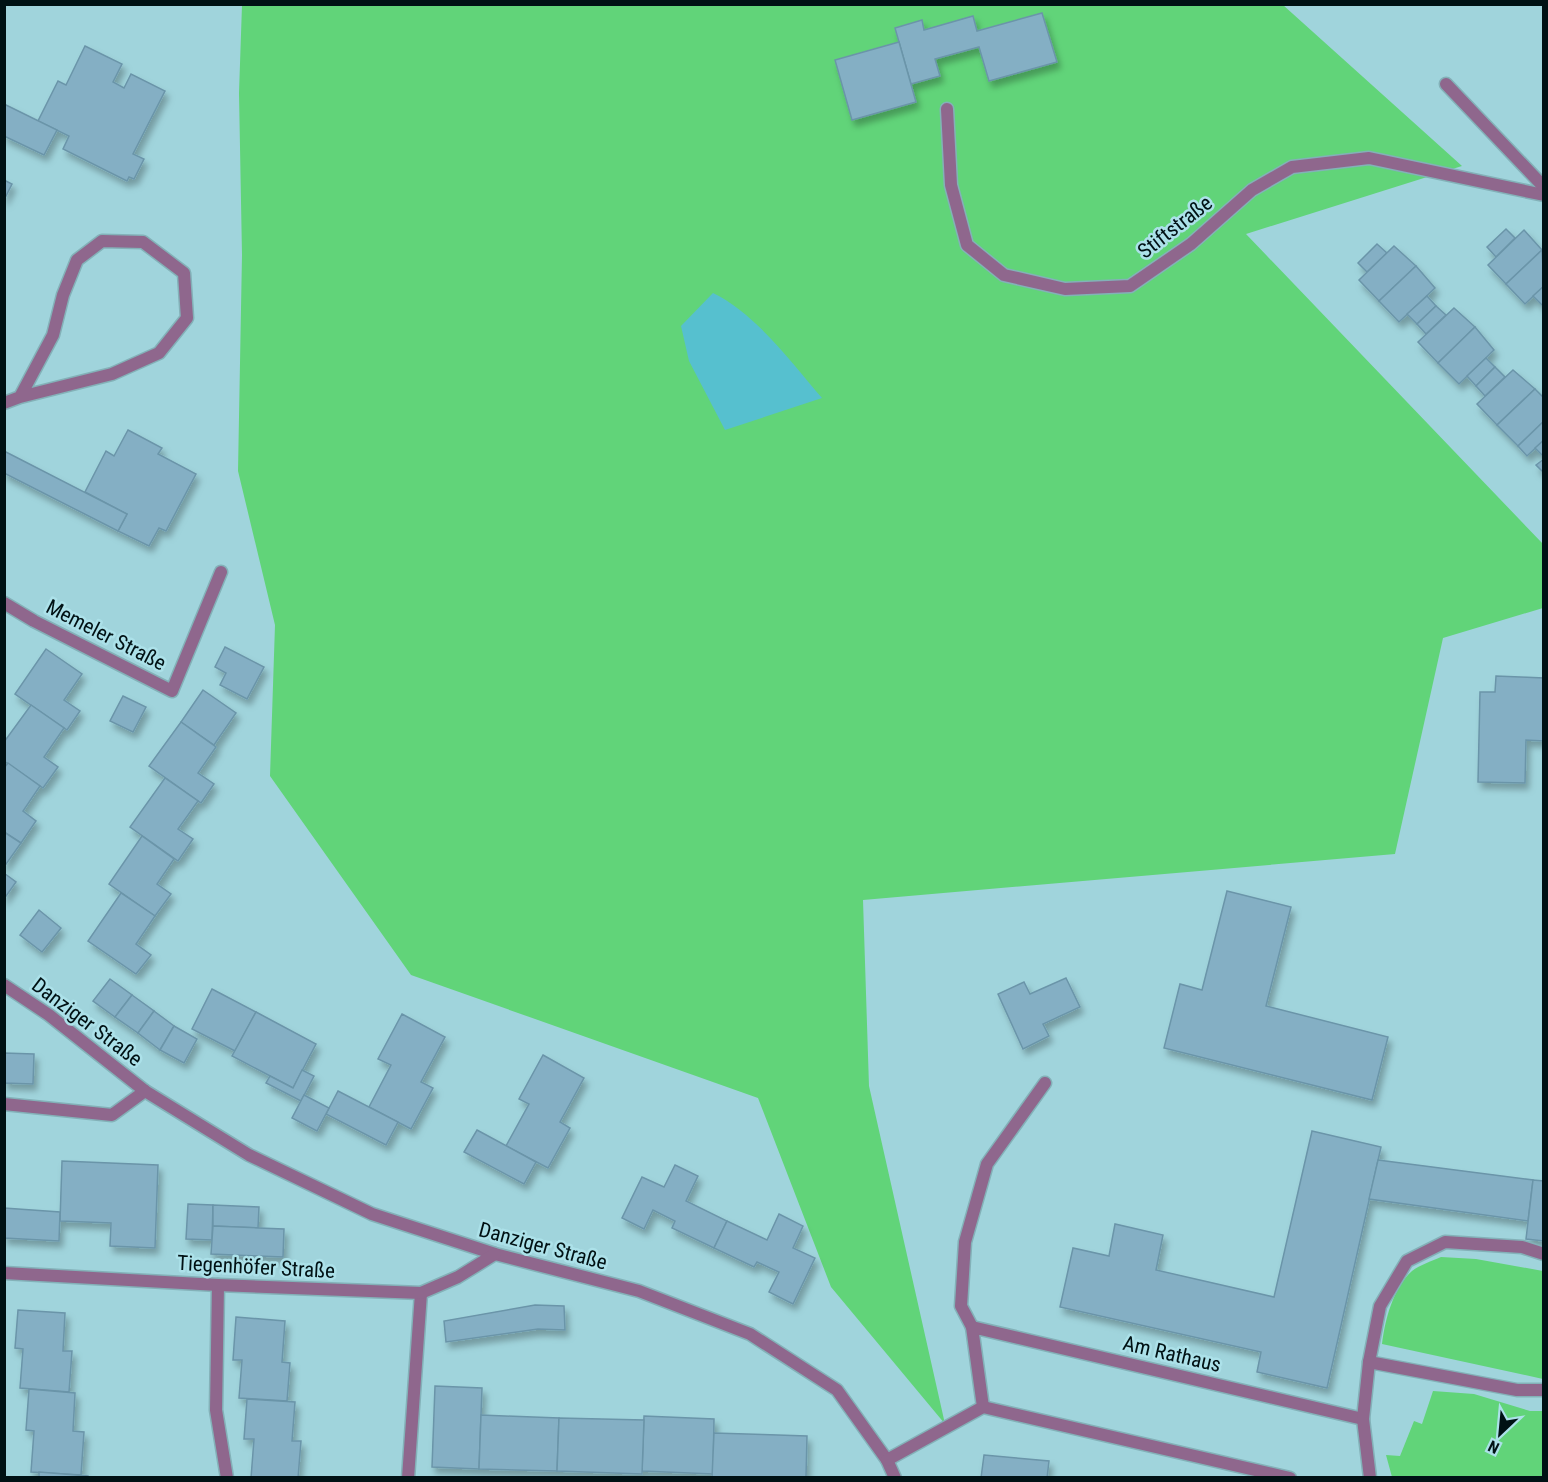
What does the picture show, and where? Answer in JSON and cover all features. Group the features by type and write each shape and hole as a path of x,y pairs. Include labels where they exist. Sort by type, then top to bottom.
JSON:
{"street":[{"path":"1446,84 1544,187"},
{"name":"Stiftstraße","path":"947,110 951,185 967,245 1004,275 1065,289 1130,286 1191,244 1252,190 1292,167 1369,158 1544,195"},
{"path":"4,403 112,374 159,353 187,318 184,273 143,242 102,241 77,260 63,295 53,335 20,397"},
{"name":"Memeler Straße","path":"4,603 34,621 172,691 221,572"},
{"name":"Danziger Straße","path":"4,985 49,1015 145,1091 249,1155 372,1214 495,1254 639,1291 750,1334 837,1390 887,1460 895,1478"},
{"path":"983,1407 972,1327 961,1306 965,1242 987,1164 1045,1083"},
{"name":"Danziger Straße","path":"4,1104 112,1115 145,1091"},
{"path":"1370,1478 1363,1419 1369,1362 1380,1306 1407,1261 1445,1242 1521,1247 1544,1254"},
{"name":"Tiegenhöfer Straße","path":"4,1273 421,1293 458,1277 495,1254"},
{"path":"218,1285 216,1410 227,1478"},
{"path":"408,1478 421,1293"},
{"name":"Am Rathaus","path":"972,1327 1363,1419"},
{"path":"1369,1362 1517,1389 1544,1390"},
{"path":"887,1460 983,1407 1290,1478"}],"green space":[{"path":"242,5 1283,5 1462,166 1246,234 1543,544 1543,608 1443,638 1395,854 863,900 869,1086 945,1424 831,1287 758,1098 411,975 270,776 275,625 238,471 242,255 239,93"},
{"path":"1441,1257 1476,1259 1543,1271 1543,1379 1382,1344 1388,1315 1395,1295 1405,1278 1422,1265"},
{"path":"1433,1391 1474,1394 1530,1411 1543,1411 1543,1477 1392,1477 1386,1455 1400,1456 1414,1421 1422,1424"}],"water":[{"path":"713,293 744,313 758,326 822,398 725,430 689,361 681,326"}],"building":[{"path":"1042,13 1057,62 989,81 979,47 935,59 940,76 911,84 895,28 922,20 924,30 973,16 977,31"},
{"path":"899,42 916,102 852,120 835,60"},
{"path":"85,46 122,64 113,82 124,88 131,74 165,91 133,154 144,159 134,179 129,177 127,181 63,149 69,136 38,121 58,81 66,85"},
{"path":"4,104 57,130 44,155 4,136"},
{"path":"4,180 12,184 4,200"},
{"path":"1506,229 1515,238 1496,257 1487,247"},
{"path":"1524,230 1542,250 1506,284 1488,265"},
{"path":"1377,244 1387,253 1367,272 1358,263"},
{"path":"1394,246 1416,266 1379,301 1359,280"},
{"path":"1542,250 1544,286 1525,304 1506,284"},
{"path":"1416,266 1435,288 1399,322 1379,301"},
{"path":"1544,286 1544,305 1543,306 1533,296"},
{"path":"1427,296 1436,306 1417,324 1407,314"},
{"path":"1436,306 1446,315 1426,334 1417,324"},
{"path":"1454,308 1475,327 1438,363 1418,342"},
{"path":"1475,327 1494,350 1459,384 1438,363"},
{"path":"1486,358 1495,367 1476,386 1467,376"},
{"path":"1495,367 1505,377 1485,396 1476,386"},
{"path":"1513,370 1535,389 1497,425 1477,404"},
{"path":"1535,389 1544,398 1544,421 1518,446 1497,425"},
{"path":"1544,421 1544,440 1527,456 1518,446"},
{"path":"128,430 162,448 158,454 196,474 166,531 159,528 149,546 118,531 127,514 85,492 106,451 114,456"},
{"path":"1544,440 1544,457 1535,448"},
{"path":"4,451 127,514 118,531 4,473"},
{"path":"1544,459 1544,473 1536,465"},
{"path":"225,647 264,667 247,699 220,685 226,673 215,667"},
{"path":"46,649 82,674 64,700 80,711 67,730 15,694"},
{"path":"1496,676 1544,678 1544,741 1526,740 1525,783 1478,782 1480,692 1495,692"},
{"path":"203,690 236,713 214,745 181,722"},
{"path":"123,696 146,707 133,732 110,721"},
{"path":"31,705 64,728 44,757 58,767 43,788 4,761 4,742"},
{"path":"181,722 216,747 198,773 214,784 201,803 149,766"},
{"path":"8,763 40,786 23,811 36,821 21,843 4,832 4,768"},
{"path":"165,778 198,801 178,829 193,839 178,861 130,827"},
{"path":"4,832 21,843 4,867"},
{"path":"142,836 174,859 157,884 171,894 155,916 109,884"},
{"path":"4,873 16,882 4,899"},
{"path":"1227,891 1291,907 1266,1006 1388,1037 1372,1100 1164,1048 1180,984 1202,990"},
{"path":"121,893 155,916 136,944 151,955 136,974 88,941"},
{"path":"39,910 61,928 42,952 20,935"},
{"path":"1066,978 1080,1007 1043,1024 1049,1036 1023,1049 998,994 1024,982 1030,994"},
{"path":"110,979 132,995 115,1017 93,1001"},
{"path":"212,989 256,1012 235,1051 192,1029"},
{"path":"132,995 154,1011 138,1033 115,1017"},
{"path":"154,1011 174,1026 160,1050 138,1033"},
{"path":"256,1012 316,1044 293,1088 232,1056"},
{"path":"402,1014 445,1037 421,1082 433,1088 411,1129 369,1107 391,1065 378,1059"},
{"path":"174,1026 197,1039 184,1063 160,1050"},
{"path":"4,1053 34,1054 33,1084 4,1083"},
{"path":"543,1055 584,1078 560,1122 570,1128 548,1168 506,1146 529,1104 519,1099"},
{"path":"302,1070 314,1076 301,1101 266,1083 270,1076 293,1088"},
{"path":"338,1091 398,1122 386,1145 326,1114"},
{"path":"304,1095 329,1108 317,1131 292,1118"},
{"path":"477,1130 536,1162 524,1184 464,1152"},
{"path":"1312,1131 1381,1147 1327,1388 1257,1372 1261,1352 1060,1307 1073,1248 1109,1256 1115,1224 1163,1235 1156,1270 1274,1297"},
{"path":"1378,1160 1533,1180 1528,1221 1369,1199"},
{"path":"62,1161 158,1165 155,1248 110,1246 111,1223 60,1221"},
{"path":"675,1165 698,1176 686,1201 727,1221 714,1248 672,1228 675,1221 653,1210 644,1229 622,1218 642,1177 664,1187"},
{"path":"1533,1180 1544,1181 1544,1241 1526,1239"},
{"path":"188,1204 213,1205 212,1240 186,1239"},
{"path":"213,1205 259,1207 258,1228 213,1226"},
{"path":"4,1208 60,1212 59,1241 4,1238"},
{"path":"779,1214 803,1226 793,1248 815,1258 793,1304 769,1292 779,1272 757,1262 754,1267 714,1248 727,1221 767,1240"},
{"path":"213,1226 284,1229 283,1257 211,1254"},
{"path":"535,1305 564,1306 565,1330 538,1329 446,1342 444,1321"},
{"path":"18,1310 65,1313 63,1351 72,1351 69,1392 20,1388 23,1349 15,1348"},
{"path":"236,1317 285,1321 282,1362 290,1363 287,1401 239,1398 242,1360 233,1360"},
{"path":"435,1386 482,1388 479,1469 432,1467"},
{"path":"29,1389 75,1393 73,1431 84,1432 81,1475 31,1472 34,1431 26,1430"},
{"path":"247,1399 295,1402 292,1441 301,1441 298,1478 251,1478 254,1439 244,1439"},
{"path":"481,1415 559,1418 557,1471 479,1469"},
{"path":"644,1416 714,1419 713,1474 642,1471"},
{"path":"559,1418 644,1420 642,1474 557,1471"},
{"path":"714,1433 807,1436 806,1477 712,1478"},
{"path":"984,1455 1049,1461 1047,1478 981,1478"},
{"path":"39,1472 88,1476 88,1478 39,1478"}]}
